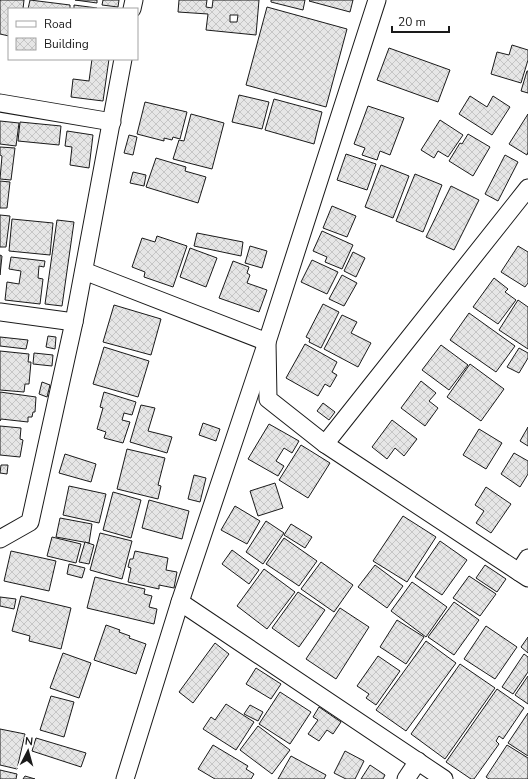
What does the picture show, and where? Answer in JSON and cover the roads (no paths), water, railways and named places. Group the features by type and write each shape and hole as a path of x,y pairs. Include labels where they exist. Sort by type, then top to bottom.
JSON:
{"street":[{"path":"125,779 180,602 268,342 377,0"},
{"path":"0,539 30,522 74,322 123,60"},
{"path":"0,103 112,122"},
{"path":"325,444 528,188"},
{"path":"84,271 268,342"},
{"path":"0,312 74,322"},
{"path":"268,342 268,398 325,444 523,575 528,558"},
{"path":"180,602 444,779"},
{"path":"406,779 418,761"}]}
